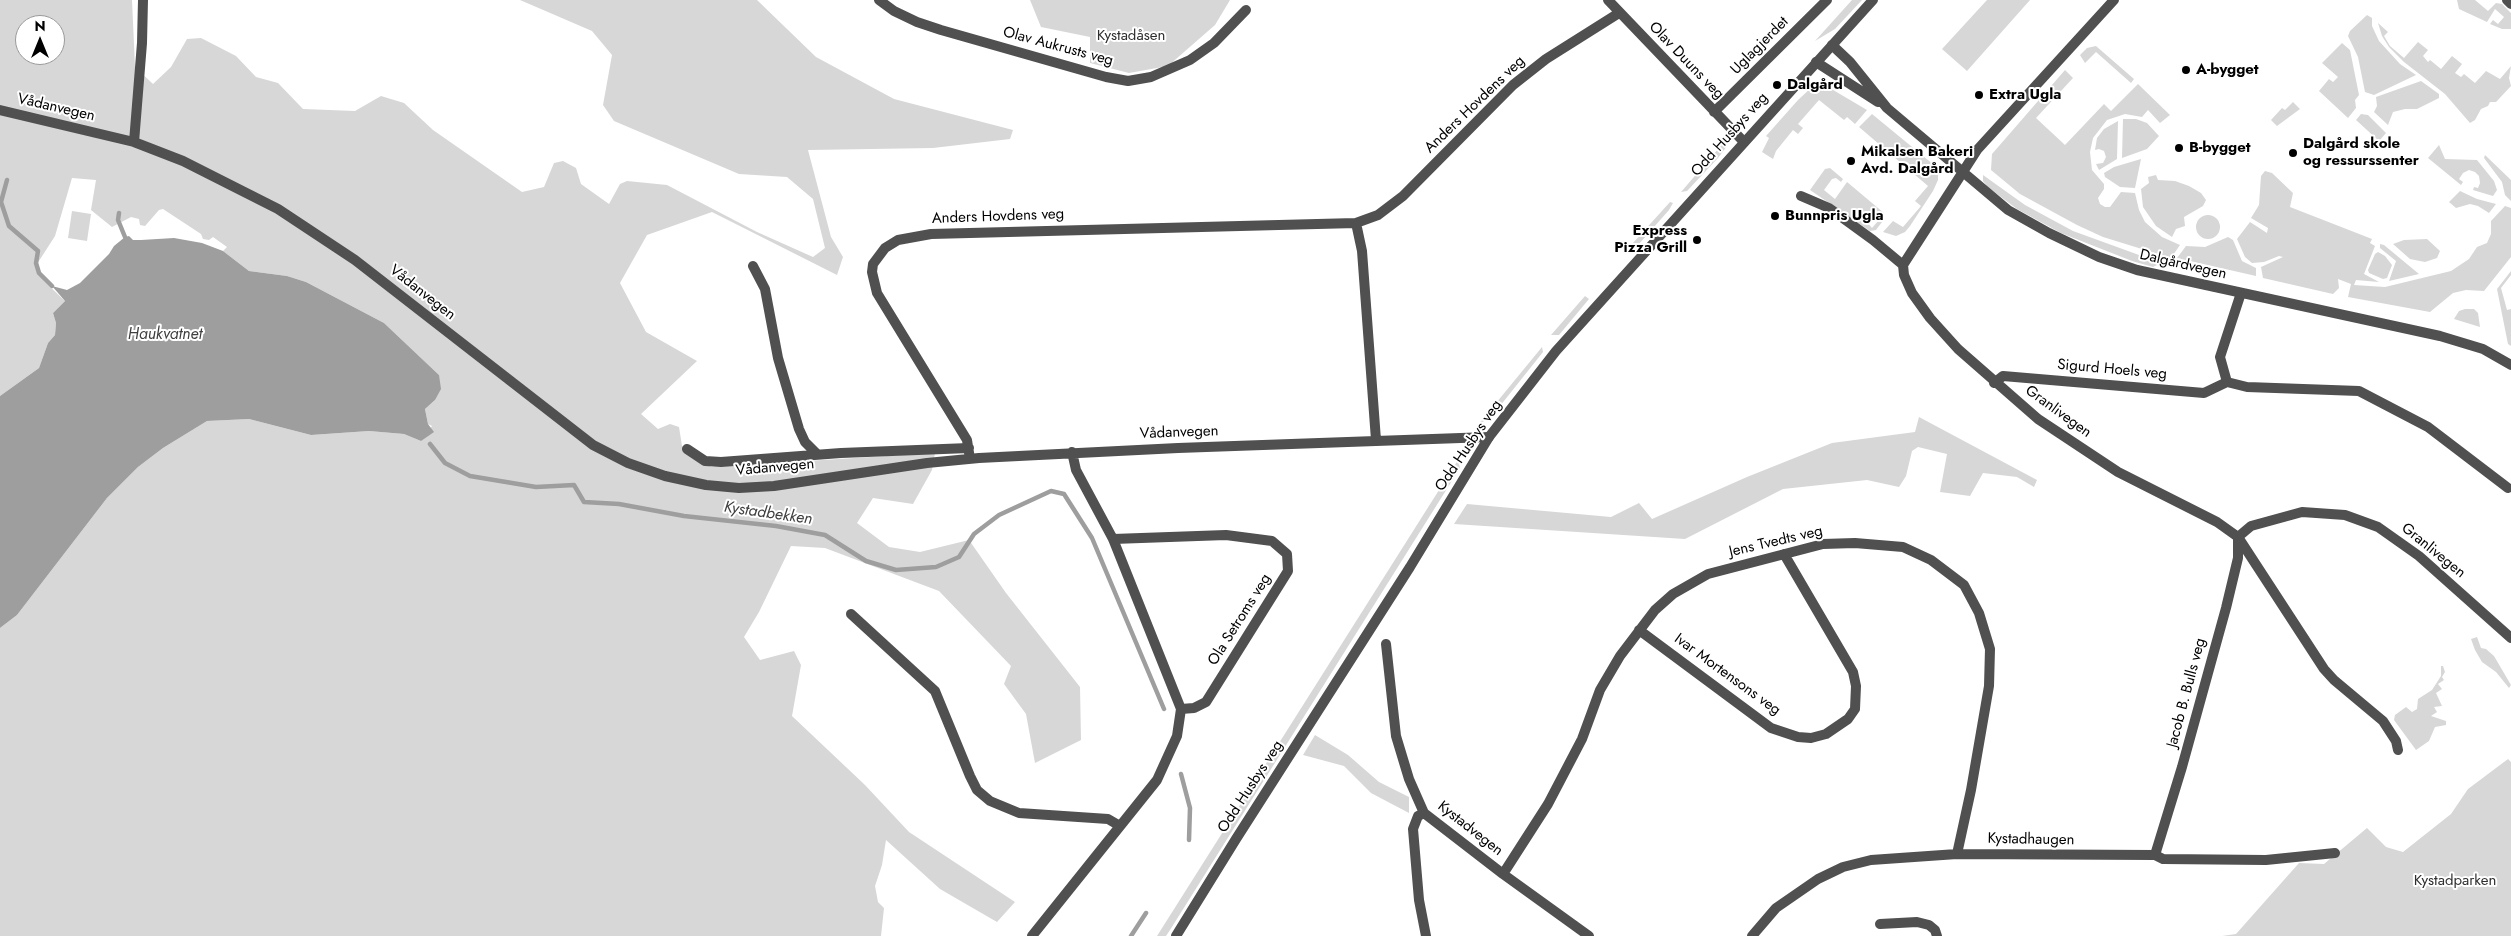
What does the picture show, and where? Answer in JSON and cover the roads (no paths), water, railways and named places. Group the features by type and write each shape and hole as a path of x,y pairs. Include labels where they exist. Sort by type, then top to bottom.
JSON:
{"street":[{"path":"134,142 142,43 143,0"},
{"name":"Olav Aukrusts veg","path":"879,0 894,11 917,22 941,30 1106,77 1128,81 1152,77 1190,60 1214,43 1246,10"},
{"name":"Olav Duuns veg","path":"1608,0 1618,13 1744,142"},
{"name":"Uglagjerdet","path":"1714,112 1827,0"},
{"name":"Odd Husbys veg","path":"1176,936 1236,838 1410,567 1489,437 1556,351 1873,0"},
{"path":"1801,196 1829,208 1903,265 1977,150 2114,0"},
{"path":"2507,0 2511,4"},
{"name":"Anders Hovdens veg","path":"969,453 966,440 877,293 872,272 873,264 885,248 898,240 931,234 1356,223 1378,215 1404,196 1513,85 1546,59 1618,13"},
{"name":"Dalgårdvegen","path":"1832,45 1850,62 1887,108"},
{"name":"Dalgårdvegen","path":"1816,62 1887,108 2008,210 2048,233 2099,257 2137,270 2440,336 2483,348 2511,365"},
{"name":"Vådanvegen","path":"0,110 134,142 183,161 278,209 318,234 593,445 628,463 665,476 706,485 739,488 774,486 969,453"},
{"path":"1356,223 1362,251 1376,440"},
{"name":"Granlivegen","path":"1903,265 1912,293 1930,318 1958,349 1994,383 2038,419 2118,472 2217,522 2238,537 2324,669 2334,680 2383,720 2396,741 2398,750"},
{"name":"Vådanvegen","path":"753,266 765,289 778,358 799,429 804,442 817,454"},
{"path":"2241,293 2220,356 2227,382 2247,387 2359,392 2428,427 2508,488"},
{"name":"Sigurd Hoels veg","path":"1994,383 2003,376 2204,393 2227,382"},
{"name":"Vådanvegen","path":"688,449 705,461 721,462 817,454 1072,452 1489,437"},
{"path":"1032,936 1157,780 1177,736 1181,709 1113,539 1076,470 1072,452"},
{"name":"Granlivegen","path":"2238,537 2252,526 2302,512 2345,516 2378,527 2419,556 2511,638"},
{"name":"Ola Setroms veg","path":"1113,539 1226,535 1272,541 1287,554 1288,571 1206,702 1194,708 1181,709"},
{"name":"Jacob B. Bulls veg","path":"2155,855 2182,768 2226,608 2238,558 2238,537"},
{"name":"Jens Tvedts veg","path":"1503,874 1548,804 1578,747 1600,690 1620,656 1655,610 1673,594 1708,574 1823,544 1855,543 1903,547 1931,560 1964,585 1979,613 1990,649 1989,686 1971,790 1957,854"},
{"name":"Ivar Mortensons veg","path":"1639,630 1772,728 1798,737 1811,738 1826,734 1848,719 1855,709 1854,679 1837,642 1784,554"},
{"path":"851,614 935,691 977,790 990,801 1018,813 1108,819 1120,826"},
{"name":"Kystadvegen","path":"1386,644 1396,736 1406,771 1424,813 1503,874 1589,936"},
{"path":"1424,813 1418,816 1413,829 1419,900 1426,936"},
{"name":"Kystadhaugen","path":"1752,936 1776,908 1818,879 1843,868 1871,860 1957,854 2155,855 2163,859 2266,860 2335,853"},
{"path":"1880,924 1917,922 1929,925 1935,930 1936,936"}],"water":[{"name":"Haukvatnet","path":"129,236 133,240 174,238 202,243 223,251 249,271 287,276 306,282 384,323 439,375 441,389 435,400 425,409 428,424 434,432 421,441 404,434 369,431 311,435 249,419 207,421 163,448 138,467 107,498 17,615 0,628 0,396 39,368 48,343 55,335 56,323 53,313 65,301 52,286 67,290 80,283 109,254 114,246"}],"waterway":[{"path":"7,180 1,202 9,226 38,251 36,263 39,273 52,286"},
{"path":"119,213 118,220 125,237"},
{"name":"Kystadbekken","path":"430,444 445,463 470,476 536,487 574,485 584,502 619,504 684,516 776,526 825,535 866,561 896,570 936,567 959,557 974,534 999,515 1051,491 1064,494 1092,538 1164,709"},
{"name":"Kystadbekken","path":"1181,774 1190,808 1189,840"},
{"name":"Kystadbekken","path":"1131,936 1146,913"}],"place":[{"name":"A-bygget","path":"2186,70"},
{"name":"Dalgård","path":"1777,85"},
{"name":"Extra Ugla","path":"1979,95"},
{"name":"B-bygget","path":"2179,148"},
{"name":"Dalgård skole og ressurssenter","path":"2293,153"},
{"name":"Mikalsen Bakeri Avd. Dalgård","path":"1851,161"},
{"name":"Bunnpris Ugla","path":"1775,216"},
{"name":"Express Pizza Grill","path":"1697,240"}],"park label":[{"name":"Kystadåsen","path":"1131,36"},
{"name":"Kystadparken","path":"2455,881"}]}
